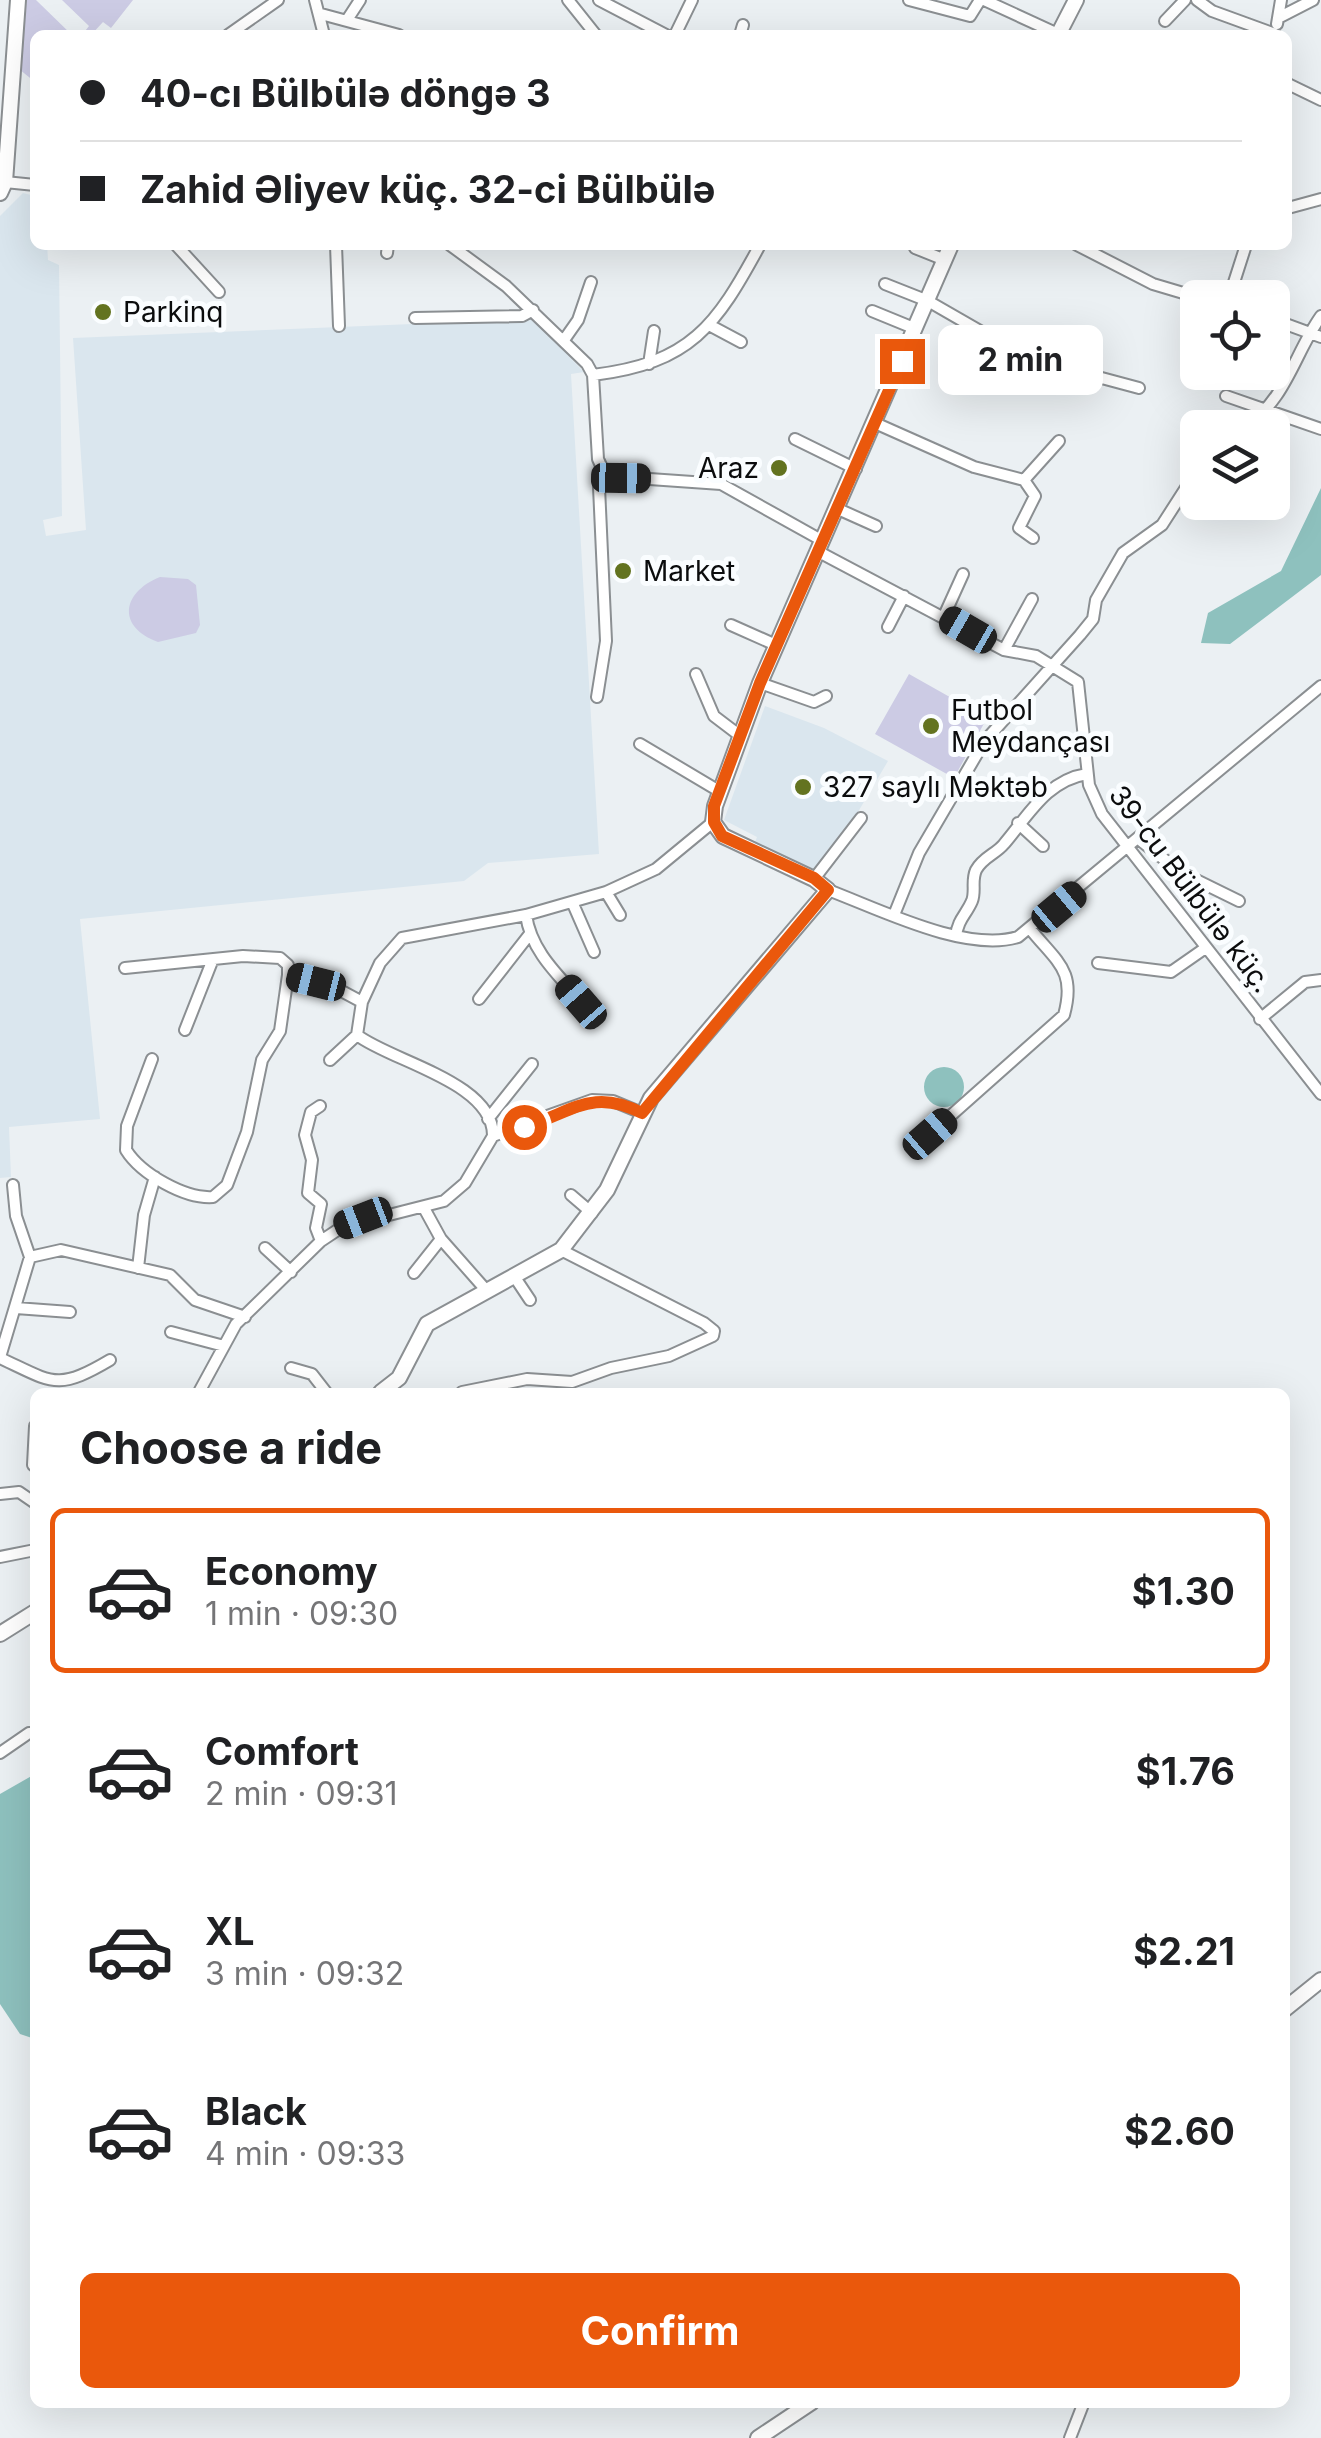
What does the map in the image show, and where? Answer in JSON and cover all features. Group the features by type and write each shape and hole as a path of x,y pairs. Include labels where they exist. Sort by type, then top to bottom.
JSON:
{"street":[{"path":"18,0 3,187 30,185"},
{"path":"235,30 278,0"},
{"path":"315,0 323,30"},
{"path":"347,20 360,0"},
{"path":"568,0 592,30"},
{"path":"678,30 692,0"},
{"path":"910,0 963,16 970,16 982,0 1049,30"},
{"path":"1060,30 1076,0"},
{"path":"1164,21 1185,0"},
{"path":"1197,0 1247,30"},
{"path":"1276,30 1281,0"},
{"path":"1278,18 1313,0"},
{"path":"586,23 602,1 657,30"},
{"path":"321,14 382,30"},
{"path":"1292,86 1321,100"},
{"path":"1292,207 1321,200"},
{"path":"181,250 219,292"},
{"path":"336,250 339,326"},
{"path":"456,250 533,310 593,375 602,470 599,487 606,641 597,698"},
{"path":"593,375 649,364 711,326 757,250"},
{"path":"920,250 945,260"},
{"path":"330,1060 356,1035 362,1002 386,952 402,938 526,915 606,892 656,869 714,822 719,791 760,683 949,250"},
{"path":"1087,250 1153,284 1180,292"},
{"path":"1235,280 1244,250"},
{"path":"564,340 578,320 591,282"},
{"path":"885,284 928,301 1028,358 1139,388"},
{"path":"415,318 522,316 533,310"},
{"path":"872,311 916,329"},
{"path":"1266,410 1316,335 1321,316"},
{"path":"711,326 741,342"},
{"path":"1290,326 1316,335"},
{"path":"649,364 654,330"},
{"path":"1226,396 1259,410"},
{"path":"1290,419 1321,428"},
{"path":"876,424 974,467 1024,480 1034,496 1020,528 1033,538"},
{"path":"795,439 856,468"},
{"path":"1024,480 1060,441"},
{"path":"602,470 621,478 722,484 904,596 1004,650 1036,656 1053,664"},
{"path":"894,915 918,853 984,742 1093,618 1096,600 1123,553 1162,525 1180,497"},
{"path":"838,508 876,526"},
{"path":"944,616 963,574"},
{"path":"888,627 904,596"},
{"path":"1004,650 1032,599"},
{"path":"730,625 776,646"},
{"name":"39-cu Bülbülə küç.","path":"1053,664 1082,686 1087,774 1093,797 1127,850 1321,1094"},
{"path":"696,674 714,716 739,735"},
{"path":"760,683 814,702 826,696"},
{"path":"714,822 734,844 814,878 828,890 956,936 1010,940 1031,930 1321,686"},
{"path":"640,744 719,791"},
{"path":"956,936 958,918 971,903 977,868 1003,846 1018,823 1070,778 1087,774"},
{"path":"814,878 861,818"},
{"path":"1018,823 1043,846"},
{"path":"1140,840 1180,872 1239,900"},
{"path":"386,1388 399,1378 428,1324 561,1250 592,1213 642,1113 668,1076 828,890"},
{"path":"606,892 620,915"},
{"path":"572,904 594,952"},
{"path":"526,915 529,935 581,1002"},
{"path":"930,1134 1064,1015 1071,988 1069,976 1031,930"},
{"path":"479,999 529,935"},
{"path":"1098,963 1172,972 1204,949"},
{"path":"125,968 213,959 280,958 288,965 280,1031 262,1060 247,1132 227,1185 207,1198 155,1177 133,1161 124,1139 152,1059"},
{"path":"185,1030 213,959"},
{"path":"288,975 334,988 362,1002"},
{"path":"1260,1019 1305,982 1321,980"},
{"path":"356,1035 449,1082 488,1119 493,1136"},
{"path":"488,1119 532,1064"},
{"path":"201,1388 245,1317 322,1240 363,1218 424,1208 455,1194 493,1136 592,1100 614,1100 642,1113"},
{"path":"320,1106 311,1112 305,1134 312,1160 308,1193 320,1204 316,1228 322,1240"},
{"path":"138,1268 144,1215 155,1177"},
{"path":"14,1185 16,1216 30,1257 0,1357 38,1378 68,1379 110,1360"},
{"path":"570,1195 592,1213"},
{"path":"424,1208 441,1240 486,1290"},
{"path":"414,1272 441,1240"},
{"path":"266,1248 291,1272"},
{"path":"30,1257 61,1250 176,1278 196,1300 245,1317"},
{"path":"482,1388 527,1379 572,1382 669,1356 713,1336 714,1331 704,1324 561,1250"},
{"path":"514,1276 530,1300"},
{"path":"16,1308 70,1312"},
{"path":"171,1332 224,1346"},
{"path":"291,1368 312,1374 323,1388"},
{"path":"37,1388 38,1378"},
{"path":"0,1494 19,1492 30,1500"},
{"path":"0,1557 30,1551"},
{"path":"0,1634 30,1615"},
{"path":"0,1753 29,1732"},
{"path":"1290,2005 1321,1980"},
{"path":"758,2438 803,2408"},
{"path":"1070,2438 1082,2408"}],"shaded area":[{"path":"24,0 36,0 67,30 30,30 30,78 19,69"},
{"path":"62,0 133,0 111,28 103,22 96,30 86,30 89,26"},
{"path":"23,193 30,195 30,250 47,250 48,260 59,265 62,516 43,520 46,536 86,530 73,338 533,319 584,372 571,374 599,854 488,863 464,881 80,919 100,1119 9,1127 11,1177 0,1178 0,216"},
{"path":"1321,488 1321,575 1230,644 1201,643 1208,613 1281,571"},
{"path":"160,577 188,579 196,585 200,625 196,633 158,642 135,628 129,610 132,600 147,583"},
{"name":"Futbol Meydançası","path":"909,674 987,718 954,778 875,734"},
{"name":"327 saylı Məktəb","path":"765,706 824,728 888,761 838,846 817,870 754,845 757,837 724,820"},
{"path":"944,1067 958,1073 964,1087 958,1101 944,1107 930,1101 924,1087 930,1073"},
{"path":"30,1777 30,2037 20,2034 0,2004 0,1794"}],"place":[{"name":"Parkinq","path":"103,312"},
{"name":"Araz","path":"779,468"},
{"name":"Market","path":"623,571"},
{"name":"Futbol Meydançası","path":"931,726"},
{"name":"327 saylı Məktəb","path":"803,787"}],"route":[{"path":"524,1127 592,1100 614,1100 642,1113 662,1084 828,890 814,878 722,836 714,822 714,806 760,683 902,361"}]}
